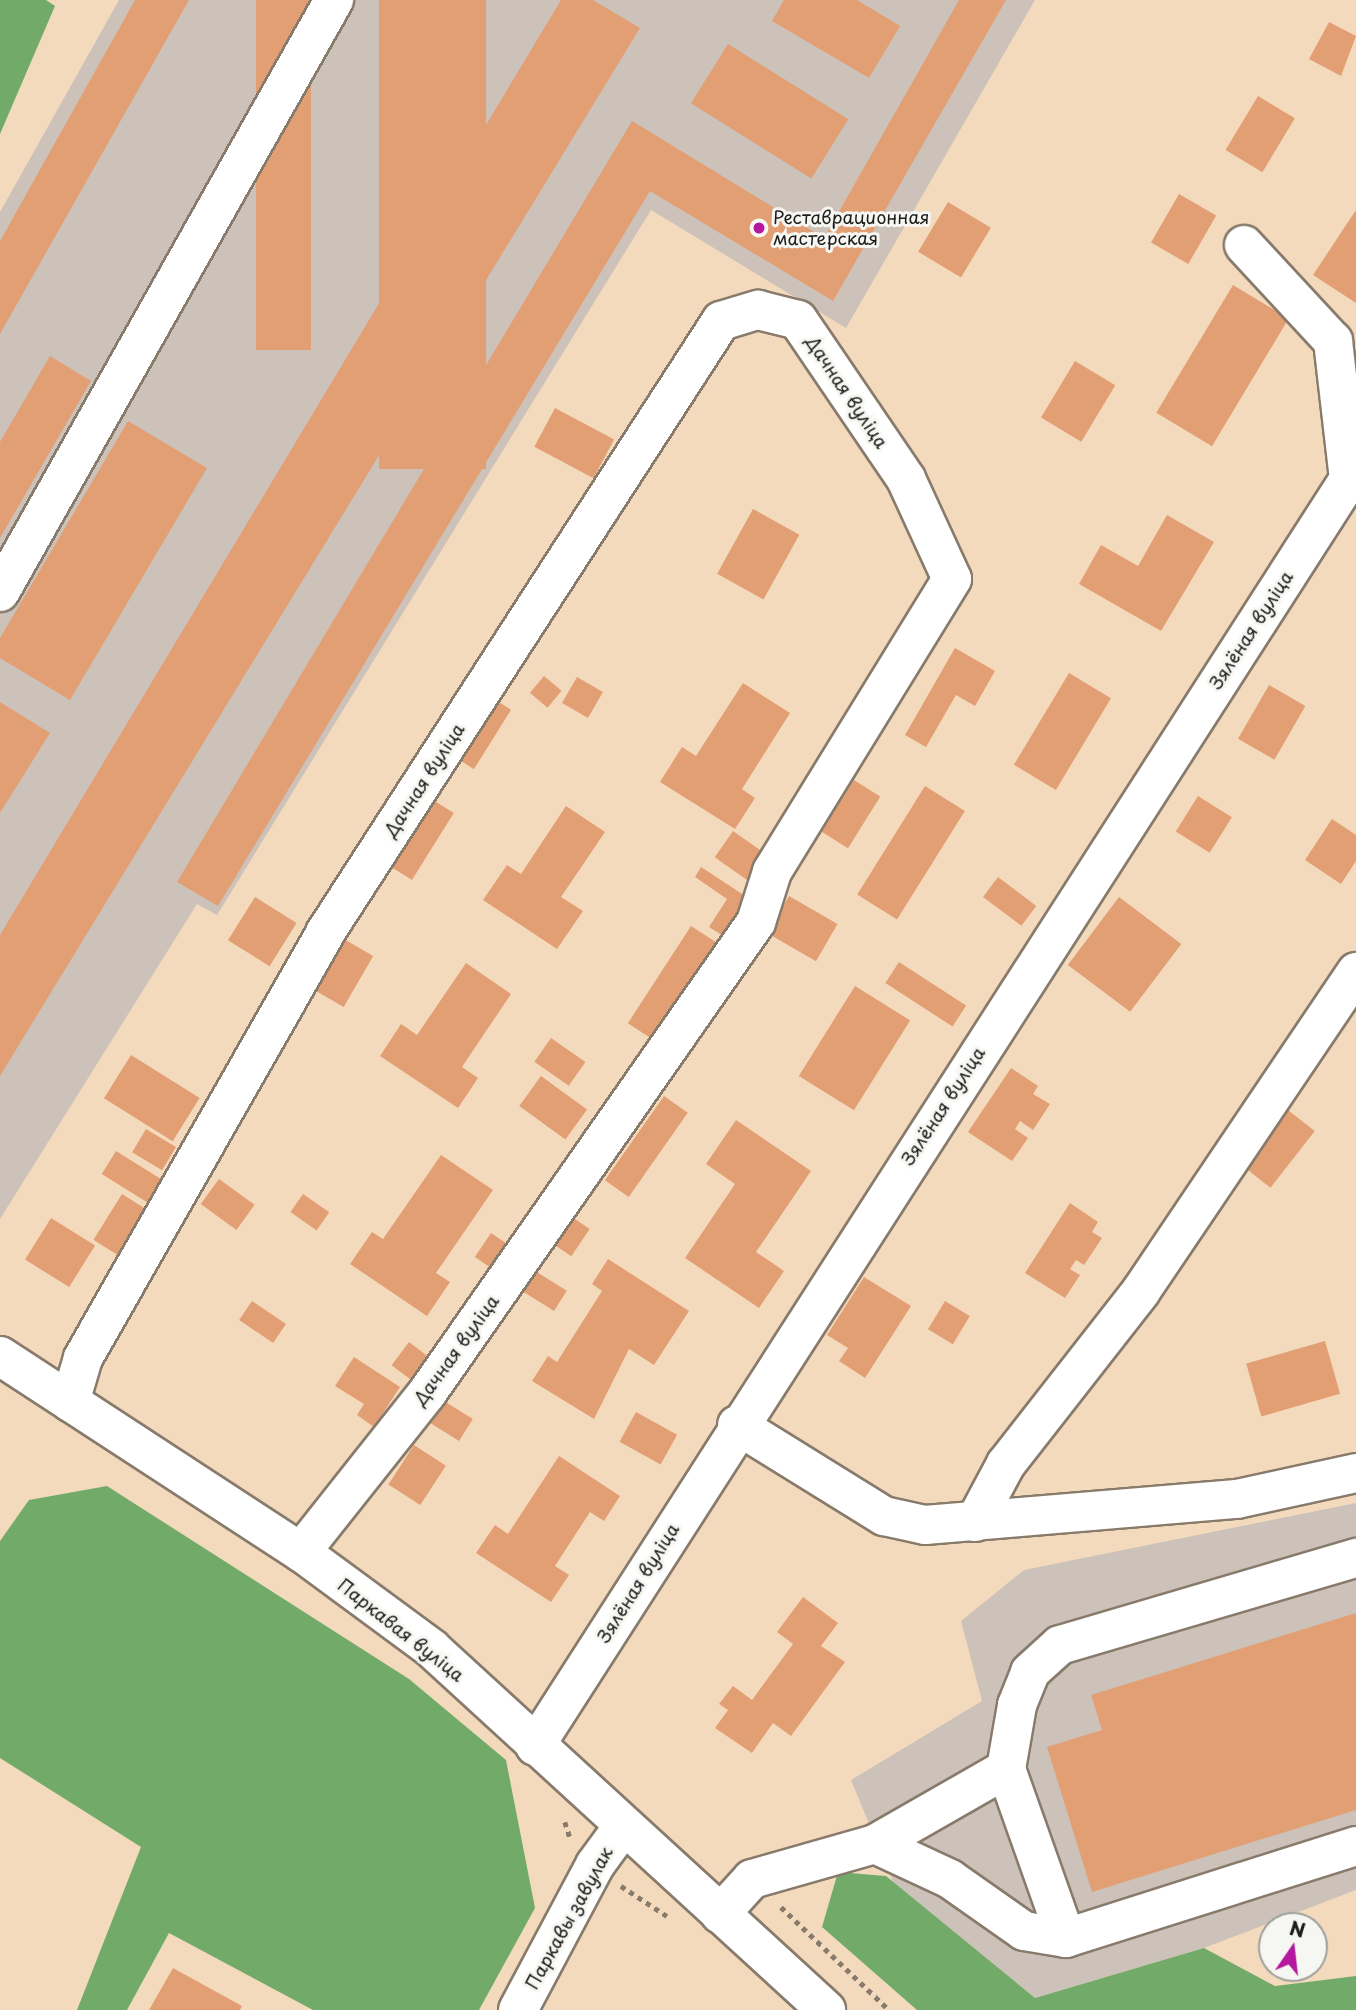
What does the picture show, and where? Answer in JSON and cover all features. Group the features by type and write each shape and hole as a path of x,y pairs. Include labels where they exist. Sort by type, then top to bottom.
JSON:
{"street":[{"path":"0,592 334,0"},
{"path":"1244,245 1333,341 1352,473"},
{"name":"Дачная вуліца","path":"70,1402 83,1358 325,933 721,321 758,310 798,320 906,480 952,579 772,872 755,922 427,1393 301,1552"},
{"name":"Зялёная вуліца","path":"535,1746 737,1425 1352,473"},
{"path":"975,1522 1006,1464 1141,1291 1356,972"},
{"name":"Паркавая вуліца","path":"0,1356 301,1552 431,1648 622,1828 720,1914 820,2008"},
{"path":"737,1425 884,1516 925,1525 1237,1499 1356,1473"},
{"path":"1066,1938 1006,1769 1017,1705 1030,1672 1060,1645 1356,1558"},
{"path":"720,1914 752,1879 875,1844 1006,1769"},
{"name":"Паркавы завулак","path":"517,2010 595,1865 622,1828"},
{"path":"875,1844 950,1879 1024,1931 1066,1938 1356,1846"}],"path":[{"path":"561,1807 575,1856 595,1865 671,1918"}],"shaded area":[{"path":"119,0 1035,0 846,328 651,210 217,915 197,904 0,1219 0,212"},
{"path":"1356,1503 1356,1890 1298,1912 1258,1912 1258,1927 1204,1948 1035,1998 893,1882 851,1780 982,1701 961,1621 1024,1570"}],"green space":[{"path":"0,0 46,0 55,6 0,134"},
{"path":"107,1486 409,1679 506,1760 535,1908 479,2010 313,2010 169,1933 127,2010 77,2010 141,1847 0,1758 0,1541 29,1500"},
{"path":"838,1872 886,1876 1035,1998 1204,1948 1258,1977 1258,1982 1268,1982 1275,1986 1328,1982 1328,1979 1356,1976 1356,2010 917,2010 822,1927"}],"building":[{"path":"135,0 189,0 0,334 0,241"},
{"path":"256,0 311,0 311,350 256,350"},
{"path":"379,0 486,0 486,469 379,469"},
{"path":"561,0 593,0 640,28 0,1076 0,935"},
{"path":"784,0 857,0 900,26 869,78 772,21"},
{"path":"959,0 1006,0 833,301 650,191 218,906 177,882 632,121 824,238"},
{"path":"1329,22 1356,36 1341,76 1309,59"},
{"path":"728,44 848,119 811,179 691,103"},
{"path":"1258,96 1295,118 1262,172 1226,150"},
{"path":"1179,194 1216,216 1188,264 1151,242"},
{"path":"948,202 991,228 961,277 918,252"},
{"path":"1356,210 1356,303 1313,275"},
{"path":"1233,285 1289,318 1212,446 1156,413"},
{"path":"50,356 91,381 0,538 0,442"},
{"path":"1075,361 1115,385 1081,442 1041,418"},
{"path":"555,408 614,439 594,478 534,447"},
{"path":"128,421 207,468 70,700 0,658 0,638"},
{"path":"753,509 799,535 763,599 717,574"},
{"path":"1167,515 1214,542 1161,631 1079,584 1101,545 1138,566"},
{"path":"955,648 995,671 975,706 956,695 926,747 905,735"},
{"path":"1069,673 1111,698 1056,790 1014,765"},
{"path":"544,676 562,691 547,708 530,693"},
{"path":"577,677 603,692 588,718 562,703"},
{"path":"743,683 790,713 742,789 755,798 735,829 660,782 682,747 696,756"},
{"path":"1269,685 1305,706 1274,760 1238,739"},
{"path":"489,696 511,710 474,769 452,755"},
{"path":"0,702 50,733 0,813"},
{"path":"854,780 880,796 848,848 822,832"},
{"path":"925,786 965,811 897,919 857,895"},
{"path":"425,795 454,813 412,880 383,862"},
{"path":"1198,796 1232,817 1210,853 1176,832"},
{"path":"566,806 605,832 561,897 583,911 557,949 483,900 507,865 521,874"},
{"path":"1332,819 1356,835 1356,861 1341,884 1305,860"},
{"path":"733,831 772,858 753,884 715,857"},
{"path":"701,867 753,901 728,939 709,927 727,899 695,877"},
{"path":"998,877 1036,906 1021,926 983,897"},
{"path":"789,896 837,924 816,961 768,933"},
{"path":"255,897 297,923 270,966 228,940"},
{"path":"1119,897 1181,944 1130,1012 1068,965"},
{"path":"691,926 726,949 663,1046 628,1023"},
{"path":"342,938 373,956 344,1007 312,989"},
{"path":"899,962 966,1006 952,1027 885,983"},
{"path":"466,963 511,994 462,1067 478,1078 458,1108 380,1056 401,1024 417,1035"},
{"path":"855,986 910,1020 854,1110 799,1076"},
{"path":"551,1038 585,1062 569,1086 534,1062"},
{"path":"131,1055 200,1098 173,1141 104,1098"},
{"path":"1011,1068 1038,1086 1033,1094 1050,1104 1033,1130 1020,1121 1015,1129 1028,1138 1012,1161 968,1132"},
{"path":"541,1076 587,1110 565,1139 519,1106"},
{"path":"664,1096 688,1113 629,1197 605,1180"},
{"path":"1288,1110 1315,1131 1270,1188 1244,1167"},
{"path":"736,1120 811,1171 756,1252 784,1271 759,1308 685,1258 735,1184 706,1164"},
{"path":"146,1129 176,1147 162,1170 132,1152"},
{"path":"116,1151 162,1180 147,1203 102,1174"},
{"path":"441,1155 493,1190 436,1273 450,1282 427,1316 350,1264 372,1232 383,1239"},
{"path":"219,1179 255,1205 236,1230 201,1204"},
{"path":"122,1194 156,1215 127,1261 93,1240"},
{"path":"303,1194 329,1212 317,1230 290,1212"},
{"path":"1070,1203 1098,1222 1092,1232 1102,1238 1084,1265 1076,1260 1070,1269 1080,1275 1065,1298 1025,1273"},
{"path":"569,1215 590,1229 571,1256 551,1242"},
{"path":"51,1218 95,1246 69,1287 25,1260"},
{"path":"491,1233 512,1247 496,1271 475,1257"},
{"path":"608,1259 689,1311 654,1365 629,1349 594,1419 532,1381 548,1356 557,1362 602,1291 592,1284"},
{"path":"532,1269 567,1291 554,1311 519,1289"},
{"path":"864,1277 911,1306 865,1378 839,1361 848,1348 827,1335"},
{"path":"252,1301 286,1324 273,1343 239,1320"},
{"path":"945,1301 970,1316 953,1344 928,1329"},
{"path":"1325,1341 1340,1394 1261,1416 1246,1364"},
{"path":"409,1342 434,1361 416,1384 392,1365"},
{"path":"354,1357 400,1387 374,1427 357,1415 364,1404 335,1386"},
{"path":"444,1401 473,1419 459,1441 430,1423"},
{"path":"636,1412 677,1435 661,1465 620,1442"},
{"path":"414,1445 446,1466 420,1505 388,1484"},
{"path":"559,1456 620,1496 604,1521 590,1512 555,1566 569,1575 551,1602 476,1553 495,1525 508,1534"},
{"path":"803,1597 838,1623 821,1646 845,1662 791,1736 773,1723 752,1753 715,1728 728,1710 719,1704 733,1686 752,1700 793,1644 777,1632"},
{"path":"1356,1613 1356,1810 1092,1892 1047,1747 1102,1730 1091,1695"},
{"path":"173,1968 242,2006 240,2010 149,2010"}],"place":[{"name":"Реставрационная мастерская","path":"759,228"}]}
